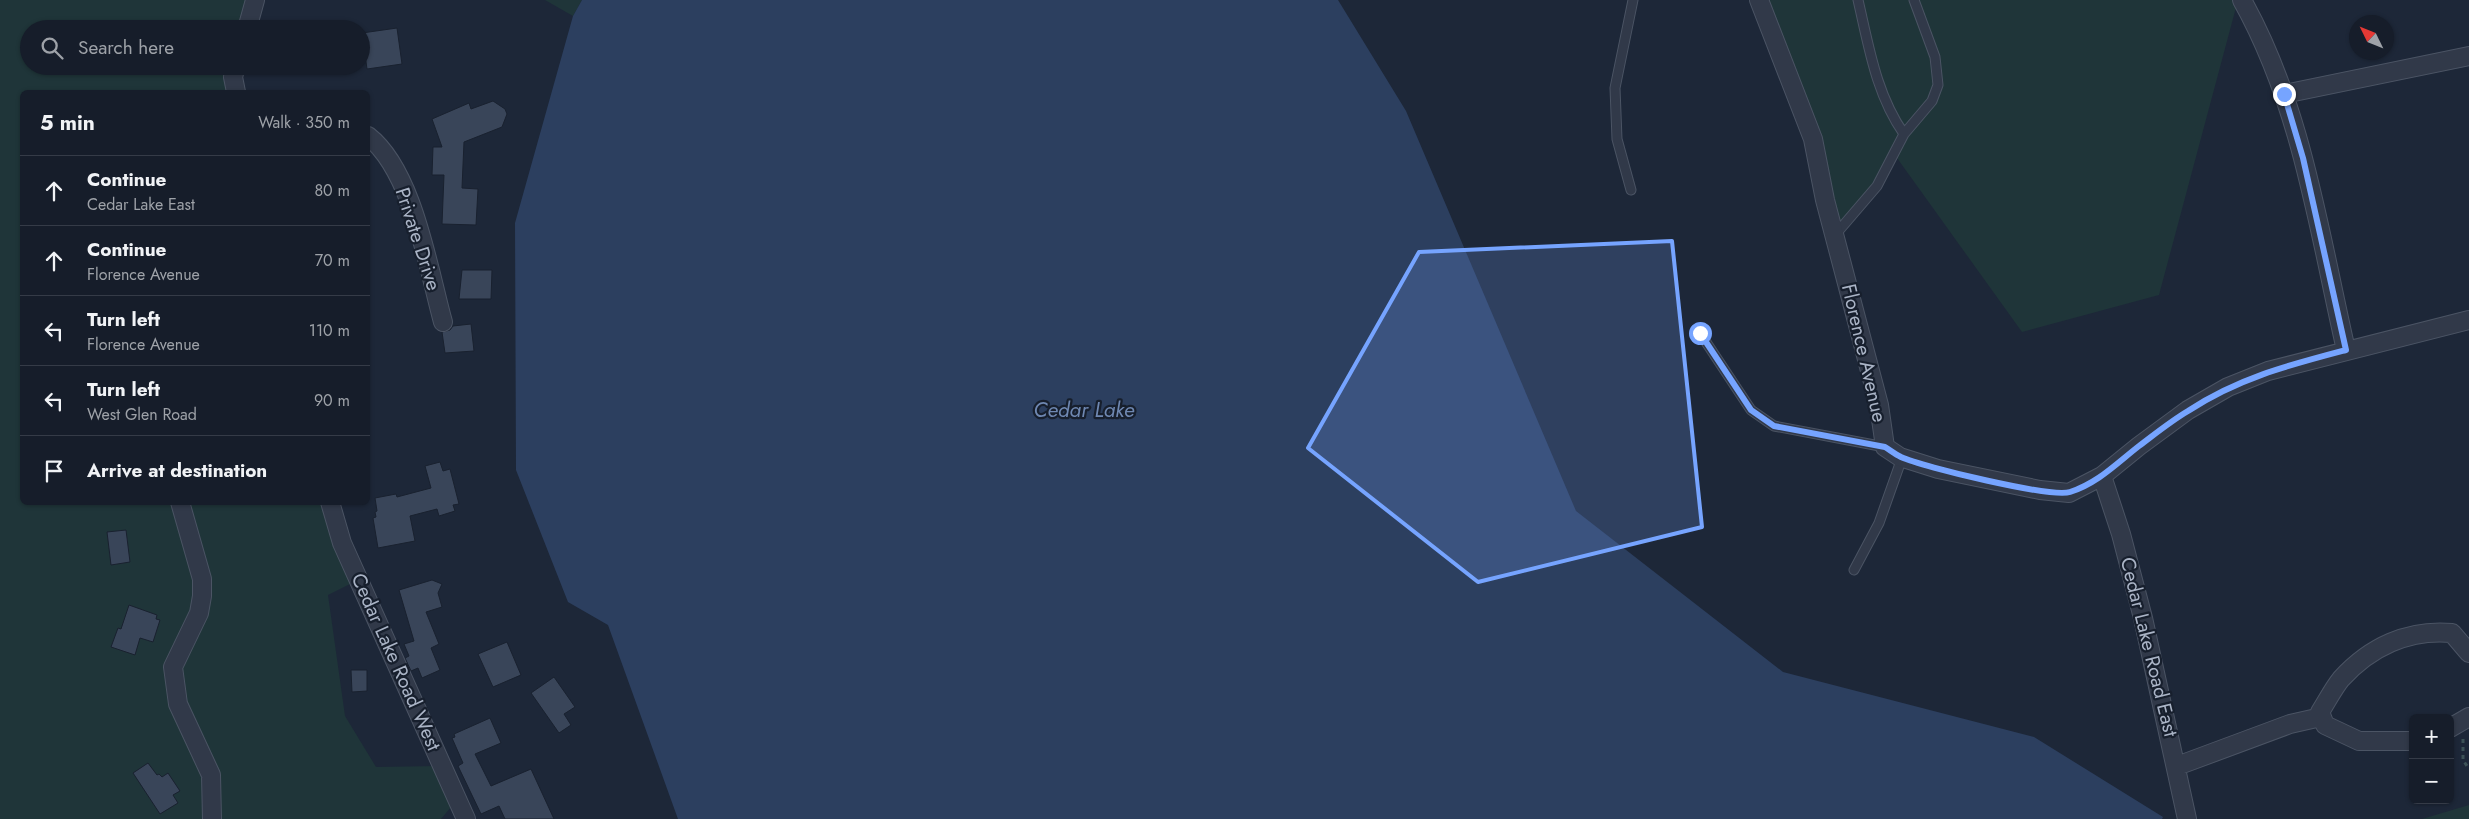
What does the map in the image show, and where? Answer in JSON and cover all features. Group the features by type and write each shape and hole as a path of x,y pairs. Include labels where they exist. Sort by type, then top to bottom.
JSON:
{"street":[{"path":"249,20 255,0"},
{"name":"Florence Avenue","path":"1759,0 1813,138 1835,235 1879,405 1885,447 1902,458 1938,469 2040,490 2069,492 2102,476 2188,410 2228,388 2268,371 2469,320"},
{"path":"2242,0 2261,36 2284,94 2303,158 2346,350"},
{"path":"2284,94 2469,56"},
{"path":"234,75 236,90"},
{"name":"Private Drive","path":"370,138 382,150 408,195 443,322"},
{"name":"Cedar Lake Road East","path":"2102,476 2121,534 2143,618 2177,766 2187,819"},
{"path":"181,505 202,579 202,596 199,613 178,652 173,668 178,704 211,775 212,819"},
{"name":"Cedar Lake Road West","path":"331,505 342,544 466,819"},
{"path":"2409,740 2359,742 2325,726 2320,712 2341,680 2369,655 2404,636 2433,631 2452,633 2469,653"},
{"path":"2177,766 2290,724 2321,717"}],"lane":[{"path":"1631,190 1617,139 1615,88 1633,0"},
{"path":"1858,0 1874,74 1890,114 1904,134"},
{"path":"1835,235 1877,186 1904,134 1932,101 1938,84 1935,56 1914,0"},
{"path":"1700,333 1751,410 1774,426 1885,447"},
{"path":"1854,570 1879,523 1902,458"}],"path":[{"path":"2460,723 2464,743 2463,760 2469,770"}],"highlighted area":[{"path":"1672,241 1702,527 1478,582 1308,448 1419,252"}],"green space":[{"path":"0,0 255,0 249,20 20,20 20,75 241,75 239,90 20,90 20,505 335,505 356,581 328,595 345,716 376,767 440,766 456,801 441,819 0,819"},
{"path":"545,0 582,0 573,16"},
{"path":"1757,0 2238,0 2159,295 2022,332 1897,158 1838,235"},
{"path":"2469,805 2469,819 2422,819"}],"water":[{"name":"Cedar Lake","path":"582,0 1338,0 1406,111 1576,511 1783,672 2034,737 2163,817 2162,819 678,819 608,625 568,602 516,470 515,223 573,16"}],"building":[{"path":"397,28 402,64 370,69 370,32"},
{"path":"493,101 505,109 507,114 502,127 464,142 462,188 478,189 476,225 442,224 444,175 432,175 433,147 442,147 432,119 469,103 471,109"},
{"path":"462,270 492,270 491,299 459,299"},
{"path":"471,324 474,351 445,353 442,332 450,330 453,326"},
{"path":"440,462 443,471 450,469 459,504 453,505 455,511 439,516 437,509 410,516 415,541 378,548 373,518 376,517 375,512 377,511 375,498 396,494 397,497 431,488 425,466"},
{"path":"126,530 130,562 111,565 107,532"},
{"path":"432,580 442,584 438,593 442,607 426,612 439,644 431,648 440,670 422,678 418,668 411,671 405,658 409,656 404,644 414,641 399,590"},
{"path":"129,605 157,615 156,619 160,620 153,642 140,638 135,655 111,647 118,628 121,629"},
{"path":"507,642 521,675 493,687 478,654"},
{"path":"351,670 367,670 367,691 352,692"},
{"path":"554,677 575,707 564,714 571,725 559,733 531,693"},
{"path":"490,718 501,743 475,754 491,786 531,769 554,819 505,819 499,806 481,814 458,766 463,763 452,738 455,737 454,734"},
{"path":"148,763 157,775 159,774 162,777 168,773 180,791 173,795 178,803 160,814 133,773"}],"route":[{"path":"1700,333 1751,410 1774,426 1885,447 1900,457 1938,469 2040,490 2069,492 2102,476 2188,410 2228,388 2268,371 2346,350 2303,158 2284,94"}]}
